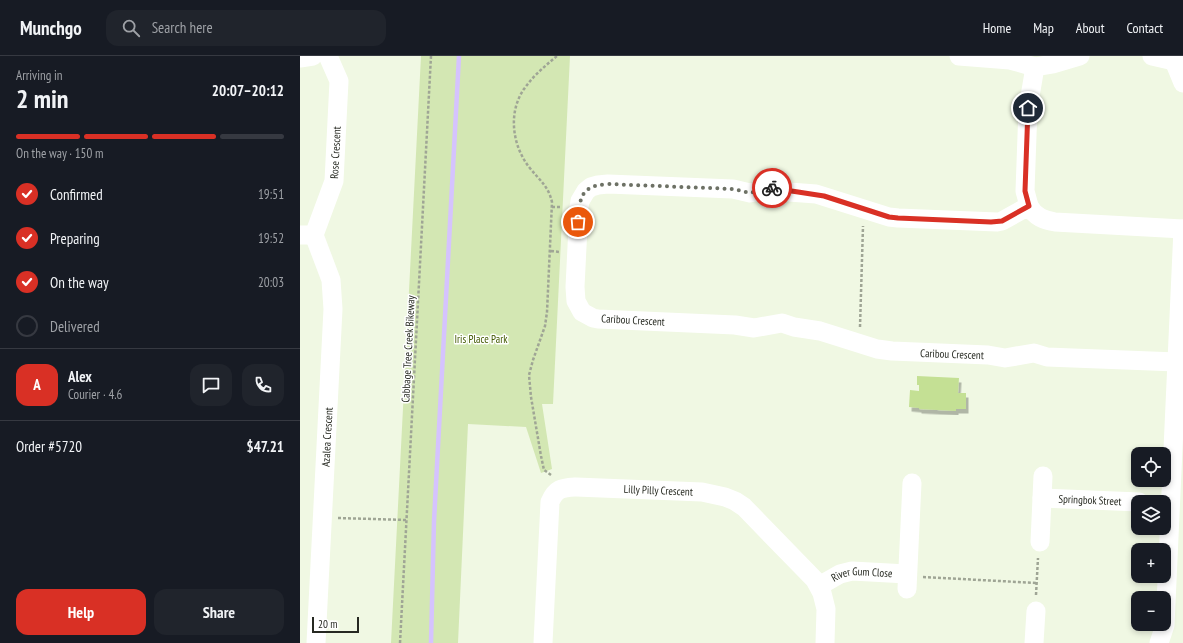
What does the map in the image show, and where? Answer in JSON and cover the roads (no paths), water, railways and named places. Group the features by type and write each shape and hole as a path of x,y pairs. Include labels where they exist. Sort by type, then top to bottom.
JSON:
{"street":[{"path":"300,58 313,56"},
{"name":"Rose Crescent","path":"307,235 334,181 338,81 328,56"},
{"path":"959,56 1010,60 1035,67 1053,64 1080,56"},
{"path":"1152,56 1177,59 1183,83"},
{"path":"1035,67 1028,108 1025,191 1029,206 1036,215 1055,222 1183,229 1177,362 1168,495"},
{"name":"Caribou Crescent","path":"1029,206 1002,221 991,222 893,218 820,195 789,192 772,188 750,193 733,189 608,184 591,187 583,196 579,207 575,294 582,312 598,319 736,325 754,328 782,323 794,327 820,331 877,349 892,351 988,355 1005,358 1034,353 1046,357 1177,362"},
{"name":"Azalea Crescent","path":"307,235 331,280 333,309 316,643"},
{"path":"1040,542 1043,476"},
{"name":"River Gum Close","path":"819,586 846,572 852,571 907,582 912,483"},
{"name":"Lilly Pilly Crescent","path":"543,643 549,511 553,496 559,490 562,488 576,487 702,492 725,496 735,501 755,517 804,568 819,586 826,609 825,643"},
{"name":"Springbok Street","path":"1042,498 1131,502"},
{"path":"1159,643 1165,625 1166,535"},
{"path":"1034,643 1036,611"}],"waterway":[{"path":"431,643 434,521 459,56"}],"park label":[{"name":"Iris Place Park","path":"481,339"}]}
